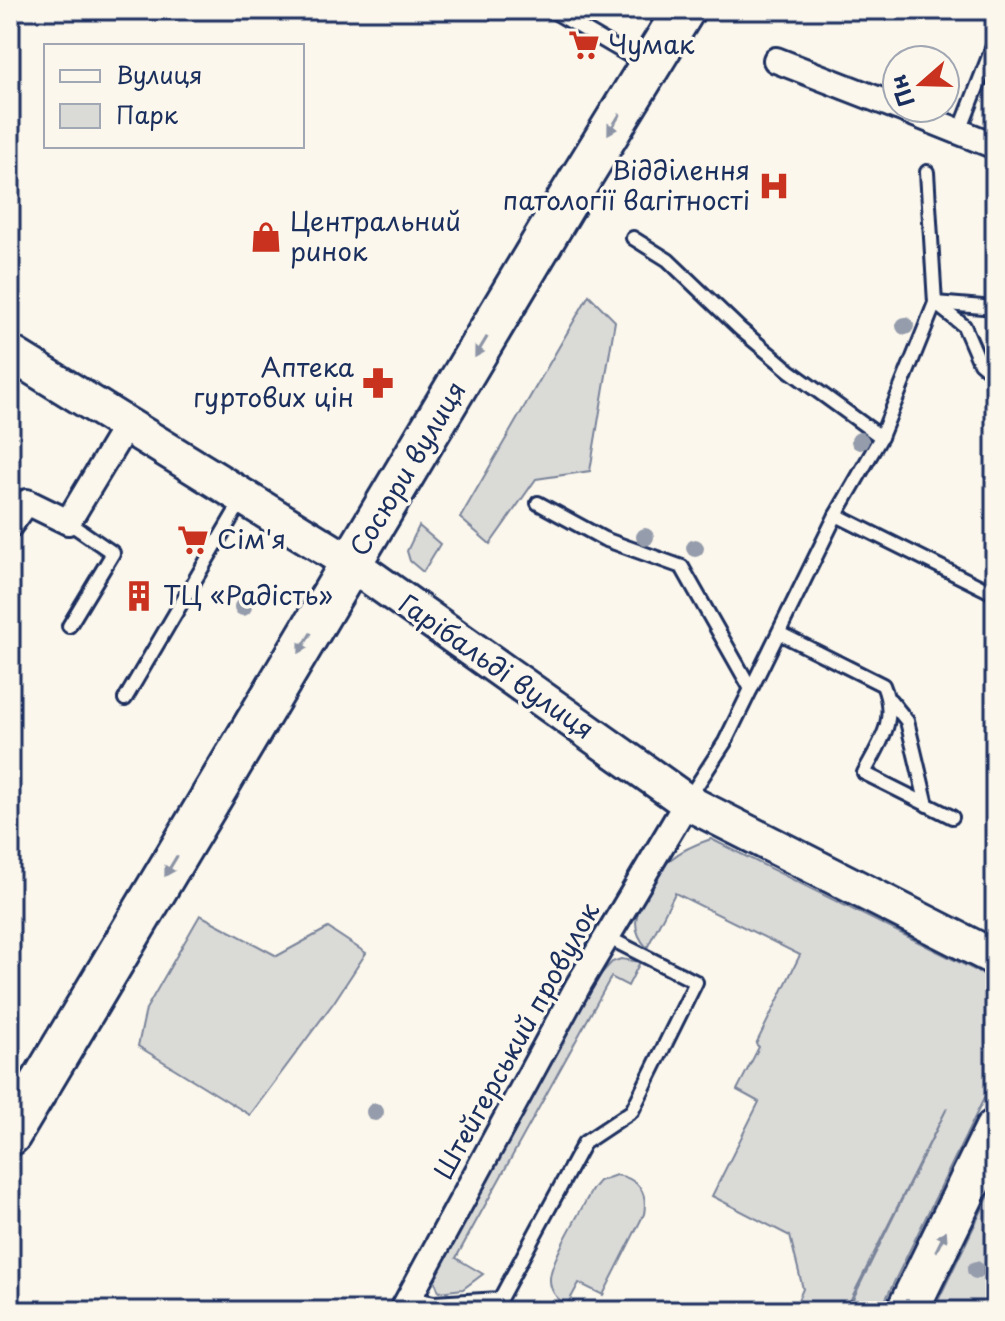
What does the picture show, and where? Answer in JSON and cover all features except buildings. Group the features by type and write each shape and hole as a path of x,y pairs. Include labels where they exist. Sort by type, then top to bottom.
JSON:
{"main road":[{"name":"Сосюри вулиця","path":"10,1135 684,10"},
{"name":"Гарібальді вулиця","path":"10,353 352,564 687,802 995,958"},
{"path":"907,1311 995,1130"}],"street":[{"path":"776,60 881,101"},
{"path":"941,124 995,146"},
{"path":"10,525 27,502 68,522 127,424"},
{"name":"Штейгерський провулок","path":"406,1305 484,1156 687,802"}],"lane":[{"path":"551,10 649,67"},
{"path":"960,131 995,41"},
{"path":"687,802 725,742 836,515 881,437 935,303 927,172"},
{"path":"633,238 668,260 784,366 881,437"},
{"path":"935,303 995,308"},
{"path":"935,303 964,326 980,363 995,376"},
{"path":"125,699 244,497"},
{"path":"538,503 604,539 682,567 751,689"},
{"path":"836,515 995,594"},
{"path":"68,522 113,553 69,626"},
{"path":"779,633 883,685 888,698 907,721 927,805"},
{"path":"888,698 889,724 864,773 952,817"},
{"path":"406,1305 500,1299 584,1143 632,1111 696,982 607,937"}],"green space":[{"path":"589,295 615,321 590,471 536,479 490,544 460,518"},
{"path":"419,526 440,544 423,572 410,561 407,551"},
{"path":"711,839 995,980 995,1008 988,1023 995,1026 995,1076 880,1311 847,1311 947,1108 845,1311 793,1311 803,1289 790,1236 712,1196 759,1102 737,1090 800,955 675,893 647,948 636,927 640,906 664,866 676,855"},
{"path":"200,915 277,956 328,928 366,953 334,1002 250,1115 138,1046 146,1009"},
{"path":"621,959 640,962 628,986 611,977 456,1258 483,1274 463,1289 439,1292 434,1279 438,1266 599,976 612,962"},
{"path":"616,1175 630,1179 640,1187 644,1214 603,1295 579,1283 567,1305 557,1298 551,1288 555,1261 593,1188 599,1181"},
{"path":"995,1183 995,1311 933,1311"}],"place":[{"name":"Чумак","path":"584,45"},
{"name":"Відділення патології вагітності","path":"774,186"},
{"name":"Центральний ринок","path":"266,237"},
{"name":"Аптека гуртових цін","path":"378,383"},
{"name":"Сім'я","path":"193,540"},
{"name":"ТЦ «Радість»","path":"139,596"}]}
